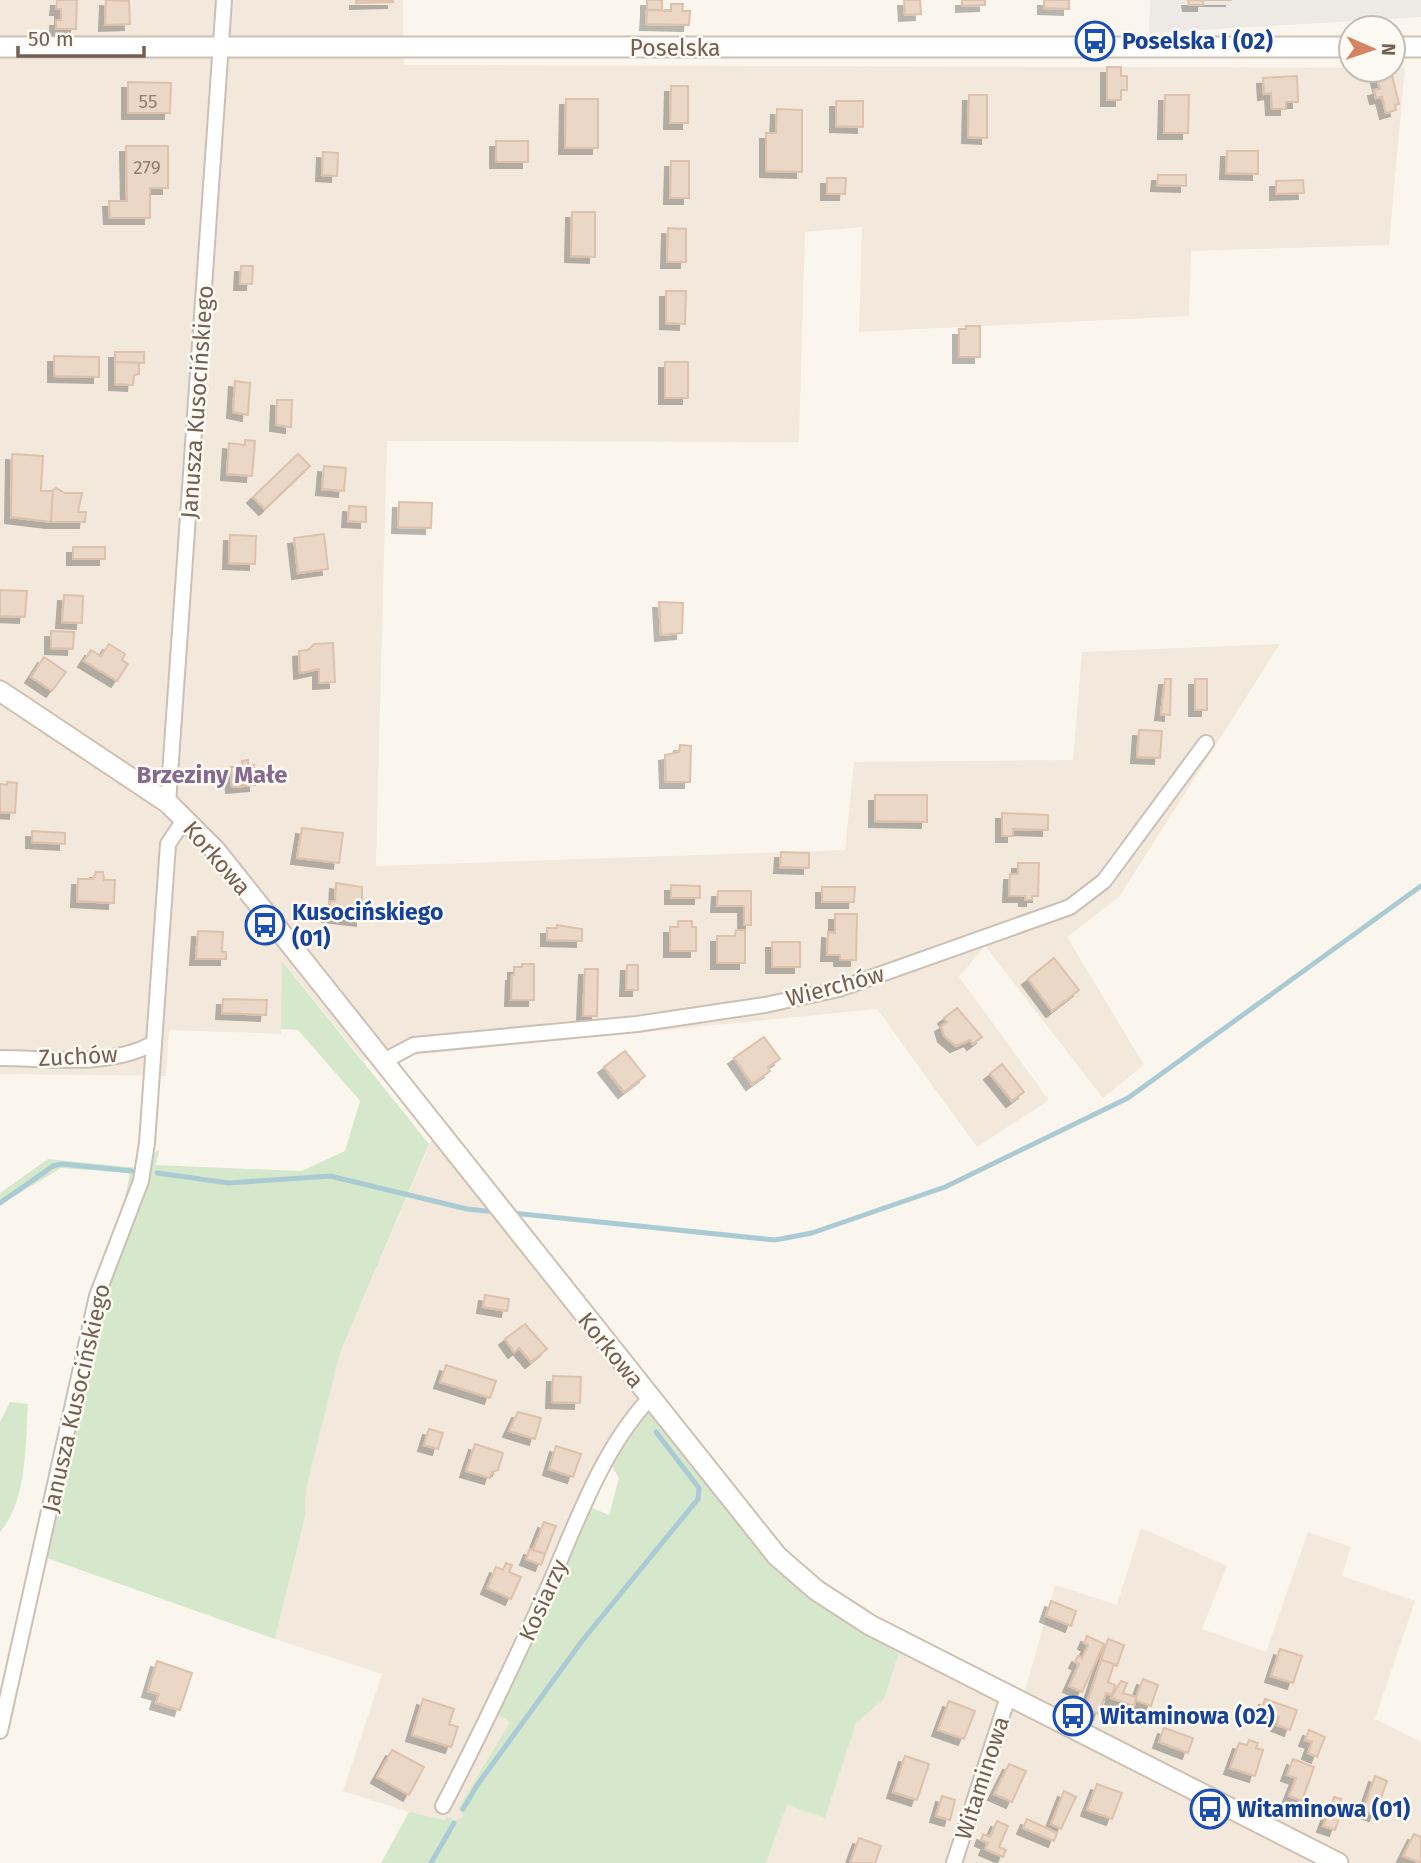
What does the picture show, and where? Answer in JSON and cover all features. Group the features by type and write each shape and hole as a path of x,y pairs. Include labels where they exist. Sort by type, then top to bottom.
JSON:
{"street":[{"name":"Janusza Kusocińskiego","path":"168,803 225,0"},
{"name":"Poselska","path":"0,47 1337,47"},
{"name":"Korkowa","path":"0,691 168,803 216,851 509,1223 777,1556 816,1590 870,1625 1009,1693 1338,1863"},
{"name":"Wierchów","path":"382,1062 414,1045 637,1024 765,1005 839,989 1070,907 1104,881 1206,743"},
{"name":"Janusza Kusocińskiego","path":"0,1731 97,1296 141,1181 168,844 184,820"},
{"name":"Zuchów","path":"0,1058 103,1059 142,1050 154,1043"},
{"name":"Kosiarzy","path":"443,1806 496,1705 596,1481 617,1440 649,1398"},
{"name":"Witaminowa","path":"954,1863 1009,1693"}],"shaded area":[{"path":"0,0 403,0 404,65 1337,68 1337,84 1404,84 1389,245 1191,251 1189,316 859,332 862,227 805,232 799,442 387,441 376,866 845,850 854,762 1073,760 1082,652 1280,644 1119,897 1067,937 1144,1065 1103,1098 985,946 959,977 1049,1100 977,1147 877,1009 363,1060 283,962 281,1034 169,1030 166,1076 0,1074"},
{"path":"1150,0 1421,0 1421,17 1407,18 1407,14 1337,14 1337,22 1149,33"},
{"path":"432,1139 640,1396 626,1415 489,1709 510,1722 458,1808 463,1816 456,1820 447,1817 445,1820 428,1818 343,1791 382,1674 275,1639 305,1517 306,1489 340,1353"},
{"path":"1141,1528 1227,1566 1202,1629 1266,1652 1308,1532 1351,1547 1342,1576 1415,1601 1375,1719 1421,1742 1421,1863 766,1863 787,1805 825,1818 855,1723 884,1699 900,1649 1020,1708 1055,1585 1117,1605"}],"green space":[{"path":"282,961 429,1144 340,1353 306,1489 305,1517 275,1639 44,1557 100,1299 144,1187 153,1153 159,1150 156,1165 301,1171 345,1151 360,1101 298,1030 281,1029"},
{"path":"48,1159 139,1168 122,1213 130,1173 61,1168 0,1205 0,1193"},
{"path":"10,1402 28,1404 25,1454 16,1504 0,1532 0,1422"},
{"path":"649,1412 773,1564 900,1649 884,1699 856,1723 825,1818 787,1805 766,1863 381,1863 409,1812 445,1820 447,1817 456,1820 463,1816 458,1808 510,1722 497,1714 590,1507 609,1515 619,1478 612,1466 615,1458 631,1429"}],"building":[{"path":"57,0 77,0 76,29 56,29 56,20 61,20 61,9 56,9"},
{"path":"106,0 129,1 130,24 105,25"},
{"path":"356,0 393,0 393,2 356,3"},
{"path":"647,0 662,0 662,10 647,10"},
{"path":"904,0 920,0 921,14 905,15"},
{"path":"962,0 985,0 985,5 962,6"},
{"path":"1044,0 1069,0 1069,9 1044,8"},
{"path":"1188,0 1203,0 1203,5 1189,5"},
{"path":"671,4 683,4 682,11 690,11 689,25 646,24 647,10 671,11"},
{"path":"1107,67 1121,67 1121,76 1127,76 1127,90 1121,90 1121,100 1107,100"},
{"path":"1297,76 1298,102 1286,102 1286,109 1272,109 1271,93 1264,94 1263,78"},
{"path":"128,82 171,83 170,113 128,113"},
{"path":"1379,84 1394,84 1399,104 1395,105 1396,110 1386,113 1382,97 1376,98 1374,90 1380,89"},
{"path":"671,86 688,86 688,123 670,123"},
{"path":"969,95 987,95 987,138 968,137"},
{"path":"1165,95 1189,95 1188,133 1164,133"},
{"path":"566,99 598,99 598,148 565,148"},
{"path":"836,101 863,101 863,127 836,126"},
{"path":"777,109 802,110 802,172 766,171 766,133 776,133"},
{"path":"496,141 528,141 528,162 496,162"},
{"path":"126,146 168,146 168,188 150,188 150,218 110,218 109,201 127,201"},
{"path":"1227,151 1258,151 1258,174 1226,173"},
{"path":"323,152 338,153 337,176 322,175"},
{"path":"671,161 689,161 689,198 670,198"},
{"path":"1158,175 1186,175 1186,186 1157,185"},
{"path":"827,178 846,178 845,194 827,194"},
{"path":"1303,180 1304,193 1276,194 1276,181"},
{"path":"572,212 595,212 595,257 571,256"},
{"path":"668,228 686,229 686,262 667,262"},
{"path":"241,266 253,266 252,284 240,284"},
{"path":"666,291 686,291 685,324 666,323"},
{"path":"966,326 980,326 980,357 959,357 959,329 966,329"},
{"path":"115,352 144,352 144,363 115,362"},
{"path":"54,356 99,357 99,377 54,376"},
{"path":"115,362 139,363 139,374 134,375 133,385 115,384"},
{"path":"665,362 688,362 688,398 665,398"},
{"path":"235,381 250,383 248,415 233,412"},
{"path":"277,400 292,400 291,427 276,425"},
{"path":"245,440 255,441 252,476 227,474 229,443 245,445"},
{"path":"12,454 43,456 41,491 53,491 51,522 11,517"},
{"path":"298,454 310,466 265,509 253,497"},
{"path":"324,466 346,468 344,491 322,489"},
{"path":"56,488 65,493 82,493 78,512 86,512 85,522 51,522 53,490"},
{"path":"399,502 432,503 431,528 398,527"},
{"path":"349,506 366,507 366,522 348,521"},
{"path":"324,534 328,569 298,573 294,538"},
{"path":"230,535 256,536 255,564 229,563"},
{"path":"73,547 105,547 105,559 73,559"},
{"path":"0,590 27,591 25,617 0,616"},
{"path":"64,595 83,596 82,623 62,622"},
{"path":"659,602 683,603 682,633 661,635"},
{"path":"51,631 74,632 73,649 51,648"},
{"path":"333,643 335,682 319,683 319,669 300,673 299,651 308,650 314,644"},
{"path":"109,644 125,654 122,660 128,664 117,681 84,661 91,650 101,656"},
{"path":"44,657 66,672 52,691 31,677"},
{"path":"1165,679 1171,679 1170,715 1161,714"},
{"path":"1195,679 1207,679 1207,710 1195,710"},
{"path":"1139,730 1162,731 1160,758 1137,757"},
{"path":"680,745 691,746 690,782 666,782 665,755 679,752"},
{"path":"248,760 248,765 254,765 255,785 243,786 242,761"},
{"path":"231,767 242,767 243,786 232,787"},
{"path":"7,782 17,783 15,813 0,812 0,784 7,785"},
{"path":"875,795 927,795 927,822 875,821"},
{"path":"1002,813 1048,815 1048,830 1013,829 1013,836 1002,836"},
{"path":"302,828 343,833 339,863 297,858"},
{"path":"32,831 65,833 65,844 32,842"},
{"path":"781,852 809,853 809,868 780,867"},
{"path":"1018,863 1039,863 1038,896 1032,896 1032,900 1025,900 1025,896 1009,896 1010,874 1018,874"},
{"path":"96,872 103,872 104,880 115,880 114,903 77,901 78,879 93,879"},
{"path":"336,883 362,887 362,920 328,916 330,901 335,901"},
{"path":"671,885 700,886 700,898 671,898"},
{"path":"822,887 855,887 854,902 822,902"},
{"path":"718,891 751,891 751,925 744,925 744,906 717,906"},
{"path":"835,914 857,914 856,960 840,960 840,955 827,955 828,932 835,933"},
{"path":"678,921 692,921 692,927 696,927 696,951 670,951 670,927 678,927"},
{"path":"557,925 582,929 582,941 547,940 547,928 557,928"},
{"path":"736,930 745,930 745,963 717,963 717,936 735,936"},
{"path":"198,931 223,932 222,952 226,952 226,959 196,959"},
{"path":"772,942 800,942 800,967 772,967"},
{"path":"1054,958 1079,990 1052,1011 1028,979"},
{"path":"522,964 534,964 534,1000 511,1000 514,967 522,967"},
{"path":"627,965 638,965 638,990 626,990"},
{"path":"585,969 598,969 597,1016 583,1016"},
{"path":"223,999 267,1000 266,1015 222,1013"},
{"path":"957,1008 982,1037 973,1044 970,1040 956,1046 944,1036 941,1026 947,1022 944,1018"},
{"path":"764,1037 780,1059 768,1067 770,1071 752,1084 734,1058"},
{"path":"625,1051 645,1076 624,1092 604,1067"},
{"path":"1002,1064 1024,1092 1012,1101 990,1074"},
{"path":"485,1295 509,1299 507,1311 483,1307"},
{"path":"525,1324 547,1349 531,1362 519,1348 514,1352 505,1339"},
{"path":"446,1365 496,1381 490,1398 440,1382"},
{"path":"553,1376 581,1377 580,1403 552,1402"},
{"path":"518,1412 541,1418 535,1439 509,1431"},
{"path":"429,1429 443,1433 438,1449 424,1445"},
{"path":"475,1444 503,1453 498,1470 492,1472 490,1478 466,1471"},
{"path":"556,1446 581,1454 573,1477 549,1469"},
{"path":"544,1522 556,1526 545,1554 533,1550"},
{"path":"530,1549 545,1554 541,1565 526,1559"},
{"path":"506,1563 512,1565 509,1572 521,1577 511,1599 487,1588 496,1567 503,1570"},
{"path":"1051,1601 1076,1611 1071,1626 1046,1616"},
{"path":"1087,1636 1104,1644 1082,1692 1069,1686 1079,1664 1075,1662 1078,1656 1082,1658 1088,1645 1084,1643"},
{"path":"1108,1639 1124,1645 1117,1666 1101,1660"},
{"path":"1280,1649 1302,1656 1293,1683 1271,1676"},
{"path":"1101,1660 1114,1664 1108,1682 1115,1685 1112,1695 1106,1693 1099,1714 1085,1709"},
{"path":"157,1661 192,1673 180,1710 156,1703 159,1694 148,1691"},
{"path":"1143,1679 1158,1685 1151,1706 1135,1700"},
{"path":"1121,1681 1127,1683 1123,1693 1136,1697 1134,1706 1111,1698"},
{"path":"423,1699 454,1709 449,1724 458,1727 451,1747 412,1735"},
{"path":"1265,1699 1297,1710 1290,1730 1277,1725 1279,1717 1261,1711"},
{"path":"949,1701 975,1711 964,1739 938,1730"},
{"path":"1164,1728 1193,1738 1188,1753 1159,1742"},
{"path":"1309,1730 1325,1737 1317,1757 1308,1753 1312,1742 1305,1740"},
{"path":"1249,1740 1258,1743 1256,1748 1263,1750 1255,1776 1230,1768 1239,1743 1247,1745"},
{"path":"392,1750 424,1767 409,1795 377,1777"},
{"path":"905,1756 929,1764 917,1800 893,1792"},
{"path":"1293,1759 1314,1767 1302,1801 1289,1796 1296,1778 1287,1775"},
{"path":"1009,1764 1026,1771 1012,1802 994,1794"},
{"path":"1375,1776 1387,1781 1375,1815 1363,1811"},
{"path":"1097,1784 1122,1793 1112,1819 1087,1810"},
{"path":"1064,1791 1076,1797 1061,1829 1051,1824"},
{"path":"942,1796 955,1800 950,1820 936,1816"},
{"path":"1334,1797 1341,1799 1340,1804 1344,1805 1335,1830 1323,1826"},
{"path":"1027,1819 1057,1833 1054,1841 1023,1828"},
{"path":"997,1821 1008,1826 999,1847 1006,1850 1003,1857 985,1849 988,1843 981,1840 983,1834 990,1837"},
{"path":"1414,1834 1421,1837 1421,1863 1403,1856"},
{"path":"859,1838 881,1846 875,1863 850,1863"}],"waterway":[{"path":"512,1213 775,1240 812,1233 945,1187 1128,1098 1421,886"},
{"path":"0,1203 53,1166 62,1164 132,1171"},
{"path":"157,1173 229,1183 330,1176 467,1209 495,1212"},
{"path":"463,1809 478,1784 582,1641 698,1499 699,1488 656,1432"},
{"path":"431,1863 454,1823"}],"place":[{"name":"Poselska I (02)","path":"1095,41"},
{"name":"Kusocińskiego (01)","path":"265,925"},
{"name":"Witaminowa (02)","path":"1073,1716"},
{"name":"Witaminowa (01)","path":"1210,1809"}],"district":[{"name":"Brzeziny Małe","path":"212,775"}]}
